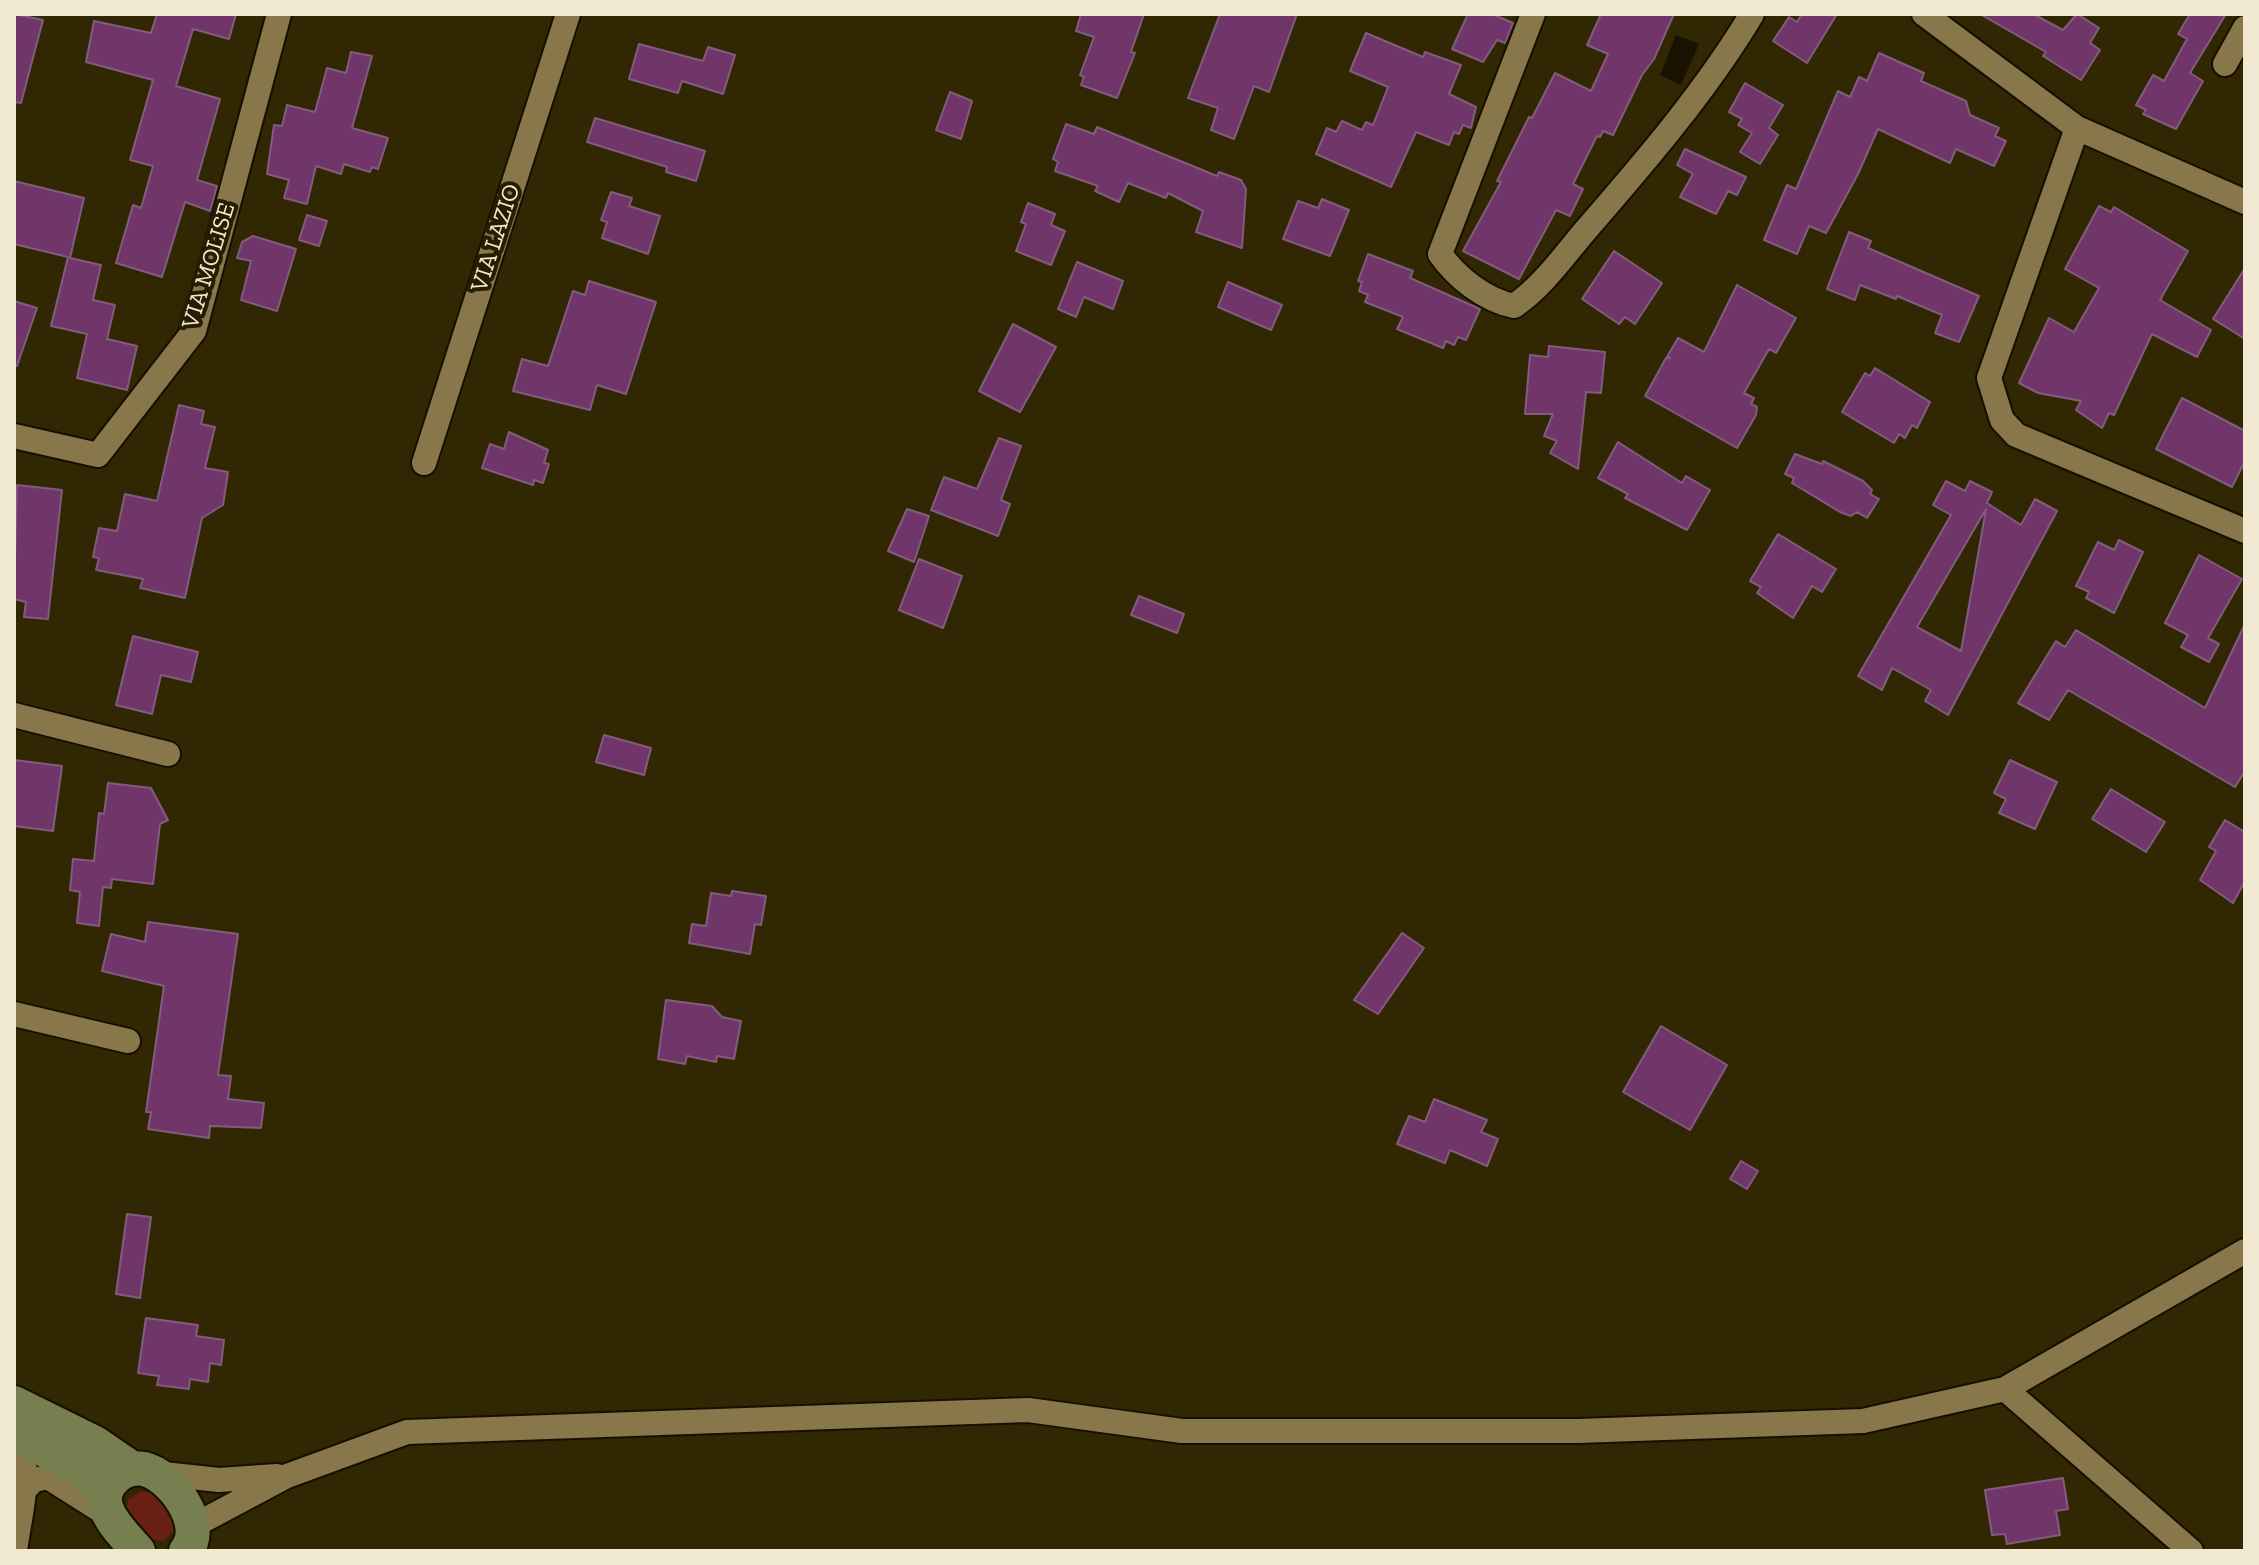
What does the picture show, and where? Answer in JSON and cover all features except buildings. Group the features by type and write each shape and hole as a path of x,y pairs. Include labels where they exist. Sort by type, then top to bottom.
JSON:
{"street":[{"name":"VIA MOLISE","path":"14,436 98,455 194,331 279,14"},
{"name":"VIA LAZIO","path":"424,463 568,14"},
{"path":"1533,14 1440,254 1464,279 1497,302 1514,306 1530,295 1604,209 1730,51 1752,14"},
{"path":"1924,14 2077,128 2245,202"},
{"path":"2225,64 2245,28"},
{"path":"2077,128 1989,378 2002,420 2016,435 2245,531"},
{"path":"14,715 168,754"},
{"path":"14,1014 128,1041"},
{"path":"15,1422 82,1436 143,1471 192,1515 195,1541 287,1476 407,1432 1028,1410 1182,1431 1594,1431 1863,1421 2005,1389 2245,1251"},
{"path":"2005,1389 2191,1551"},
{"path":"15,1422 26,1467 15,1551"},
{"path":"15,1422 86,1475 138,1551"},
{"path":"107,1505 115,1478 143,1471 219,1480 287,1476"},
{"path":"23,1491 34,1480 48,1477 107,1505"}],"shaded area":[{"path":"1676,35 1699,44 1681,85 1660,75"},
{"path":"141,1491 152,1493 174,1516 173,1532 163,1541 149,1539 126,1511 128,1500"}]}
